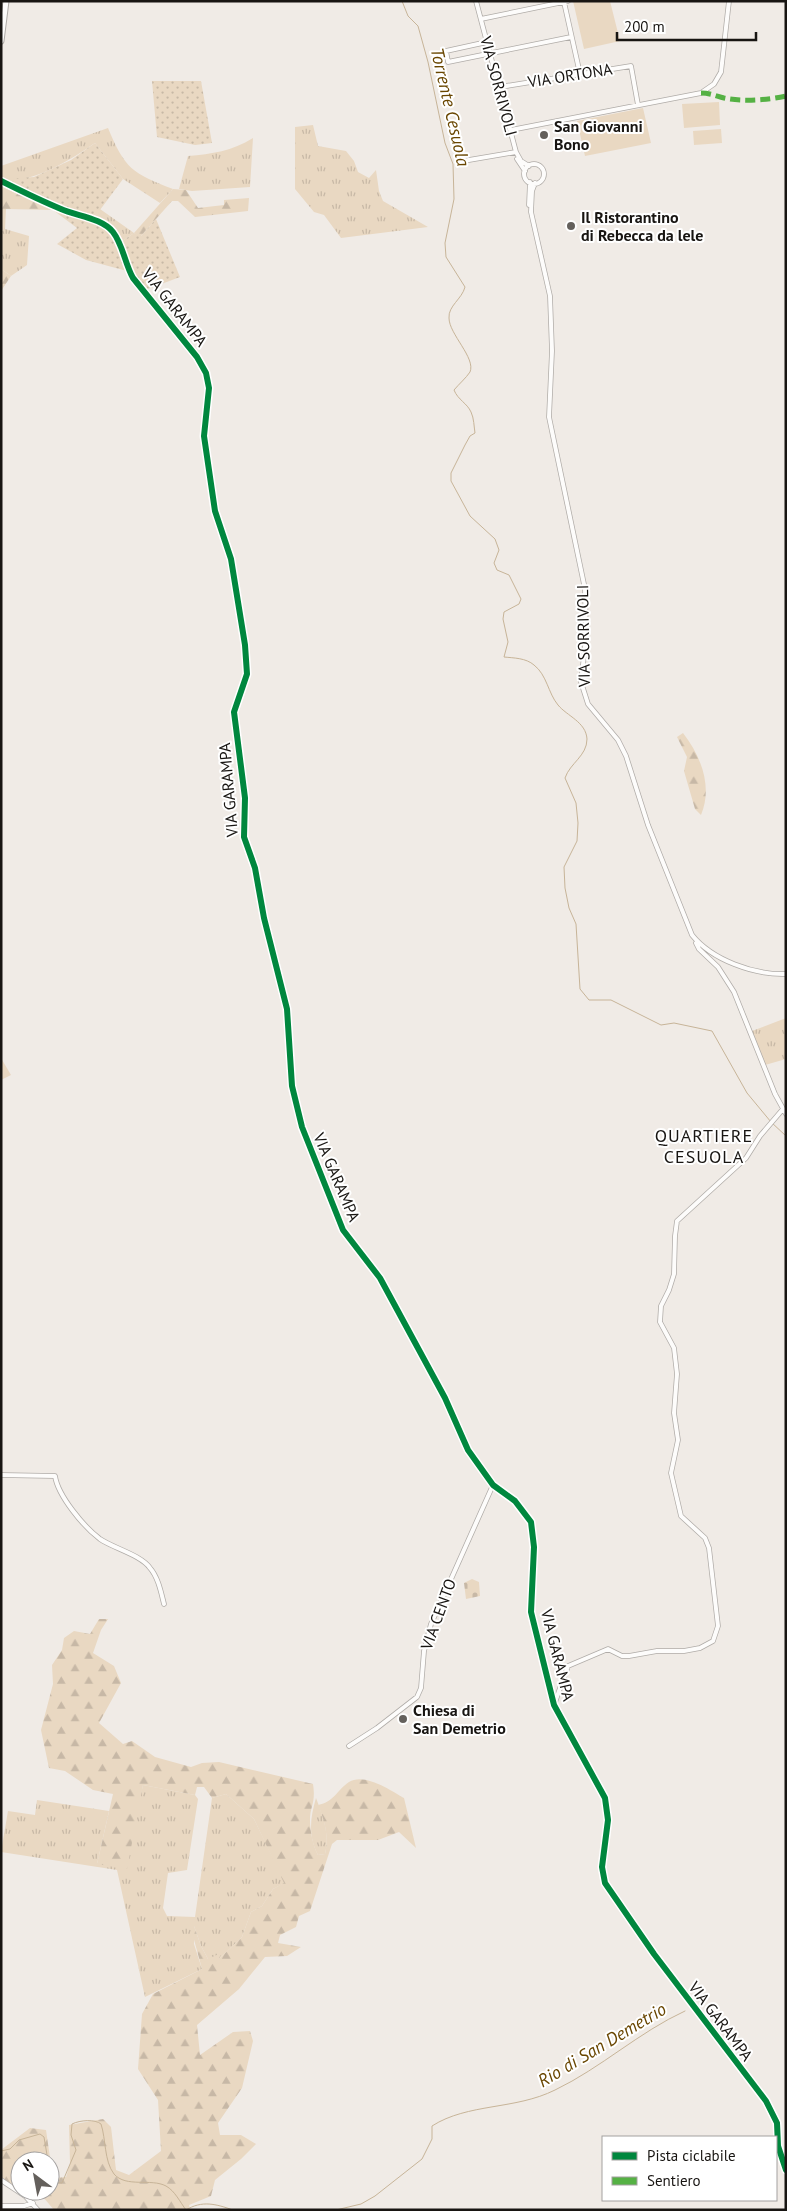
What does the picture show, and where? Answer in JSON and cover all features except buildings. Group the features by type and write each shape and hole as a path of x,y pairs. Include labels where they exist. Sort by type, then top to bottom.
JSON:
{"street":[{"path":"1,41 6,1"},
{"name":"VIA SORRIVOLI","path":"476,1 516,152 521,161 529,166"},
{"path":"542,1 543,7"},
{"path":"511,130 701,92 714,84 721,72 729,1"},
{"path":"481,19 566,2 571,37 580,74"},
{"path":"487,42 446,51 448,62 571,37"},
{"name":"VIA ORTONA","path":"500,87 631,66 638,106"},
{"path":"463,161 516,152 518,160 530,182 535,184 541,181 544,172 538,165 529,166 525,171"},
{"name":"VIA GARAMPA","path":"1,181 62,210 102,224 112,230 118,240 132,278 197,357 206,373 209,388 204,436 215,511 231,559 245,645 247,674 234,712 245,798 244,837 255,868 264,918 287,1009 292,1086 302,1127 344,1230 380,1278 445,1398 468,1450 493,1485 515,1501 531,1522 534,1547 531,1612 554,1705 605,1798 608,1820 602,1867 605,1882 660,1962 766,2101 777,2123 778,2146 786,2170"},
{"path":"530,182 528,200 531,212"},
{"name":"VIA SORRIVOLI","path":"535,184 532,190 531,212 550,296 552,351 549,417 585,589 586,638 581,682 584,694 588,704 618,740 626,756 648,825 692,935 701,946 714,955 745,968 786,974"},
{"path":"692,935 699,949 718,967 734,992 774,1094 786,1114"},
{"path":"554,1705 568,1666 599,1652 608,1649 622,1656 657,1651 679,1652 700,1648 714,1641 718,1626 709,1548 705,1538 681,1516 671,1473 678,1440 674,1413 677,1374 674,1348 660,1322 661,1306 674,1274 677,1221 746,1158 760,1136 783,1110"},
{"path":"1,1475 55,1476 59,1489 86,1525 100,1539 125,1550 150,1566 162,1593 164,1604"},
{"name":"VIA CENTO","path":"349,1746 378,1728 417,1697 421,1688 424,1651 431,1624 493,1485"},
{"path":"1,2180 34,2203 38,2210"},
{"path":"1,2206 24,2206 34,2203"}],"green space":[{"path":"573,1 610,1 620,41 584,49"},
{"path":"152,81 201,81 212,143 195,145 157,137"},
{"path":"719,102 720,125 684,128 682,104"},
{"path":"643,108 651,143 585,156 577,121"},
{"path":"313,125 318,146 346,151 354,161 358,172 369,178 376,170 379,191 383,201 428,227 341,238 324,215 314,212 295,189 295,127"},
{"path":"108,128 120,153 132,168 148,178 173,189 160,203 123,179 95,143 50,170 23,179 11,180 1,177 1,166"},
{"path":"721,129 722,143 694,145 693,131"},
{"path":"253,138 250,187 192,191 179,189 188,156 222,151"},
{"path":"95,143 123,179 94,218 63,208 6,179 34,177 71,160"},
{"path":"1,186 53,210 6,209 5,229 1,232"},
{"path":"173,189 186,190 198,208 224,205 224,200 249,198 248,211 195,217 178,201 172,201 140,237 134,233"},
{"path":"100,209 134,233 121,242 113,228 94,218"},
{"path":"53,210 90,220 109,231 118,245 127,271 86,260 57,244 77,228"},
{"path":"156,219 180,277 148,289 131,270 128,256 121,242 134,233 141,236"},
{"path":"5,229 29,236 27,265 11,276 1,269 1,232"},
{"path":"1,269 11,276 1,291"},
{"path":"683,733 695,752 703,772 706,794 701,815 695,809 684,771 687,757 677,737"},
{"path":"786,1018 786,1059 765,1065 752,1031"},
{"path":"1,1058 11,1075 1,1080"},
{"path":"472,1579 479,1582 480,1596 466,1599 464,1583"},
{"path":"99,1619 108,1619 101,1630 93,1653 114,1666 121,1683 99,1723 123,1744 132,1741 155,1757 191,1767 202,1763 219,1762 313,1784 314,1796 310,1824 313,1843 318,1855 325,1854 327,1841 318,1805 332,1799 349,1782 362,1779 370,1781 404,1798 416,1848 399,1832 378,1840 337,1840 332,1844 310,1911 299,1916 296,1927 280,1935 278,1943 301,1947 287,1956 265,1957 239,1989 197,2025 200,2055 233,2032 250,2031 253,2041 242,2088 218,2123 220,2135 241,2135 256,2144 215,2180 211,2196 189,2205 190,2210 54,2210 46,2201 60,2201 60,2177 66,2177 70,2164 69,2125 103,2119 111,2127 116,2170 129,2175 161,2151 158,2100 138,2069 142,2014 153,1994 202,1969 190,1925 194,1926 208,1959 221,1953 219,1959 242,1937 251,1912 262,1906 273,1889 284,1883 254,1819 226,1794 212,1798 204,1787 197,1787 195,1795 143,1785 127,1869 97,1864 113,1794 93,1790 65,1771 49,1768 41,1730 53,1684 52,1665 62,1650 64,1638 74,1631 90,1634"},
{"path":"143,1785 195,1795 198,1799 187,1870 168,1873 163,1908 167,1916 195,1917 212,1798 226,1794 254,1819 285,1883 273,1889 262,1906 251,1912 242,1937 218,1960 208,1959 194,1926 194,1944 202,1969 145,1997 117,1870 1,1852 8,1811 35,1815 37,1800 109,1811 97,1864 140,1798"},
{"path":"316,1798 325,1825 327,1839 325,1854 318,1855 311,1834 312,1813"},
{"path":"30,2128 46,2130 49,2151 10,2151 10,2183 1,2177 1,2150"}],"waterway":[{"name":"Torrente Cesuola","path":"402,1 408,16 418,26 428,62 445,143 453,164 454,199 445,243 446,257 465,287 453,306 449,318 453,331 471,366 470,372 454,390 471,412 475,433 470,436 451,473 451,481 470,516 495,539 499,550 494,563 497,570 509,575 521,599 519,604 504,612 503,619 508,642 504,657 520,659 534,665 542,674 558,705 580,724 586,733 587,739 584,750 565,778 576,803 578,823 577,841 564,867 565,888 569,908 576,924 580,989 589,1000 611,1000 661,1025 674,1023 712,1031 747,1093 771,1122 786,1136"},
{"name":"Rio di San Demetrio","path":"336,2210 361,2204 375,2196 422,2159 432,2139 432,2126 461,2113 524,2101 555,2090 652,2029 685,2011"},
{"path":"60,2183 62,2183 76,2150 71,2135 72,2124 83,2121 95,2121 101,2124 108,2163 114,2174 125,2181 166,2186 175,2194 186,2210"},
{"path":"1,2151 10,2149 19,2140 40,2134 44,2137 46,2151"},
{"name":"Rio di San Demetrio","path":"186,2210 203,2204 221,2206 233,2210"}],"marked path":[{"path":"701,93 739,100 786,96"}],"cycle path":[{"path":"1,181 54,206 96,220 108,227 119,243 133,278 197,357 206,373 209,388 204,436 215,511 231,559 245,645 247,674 234,712 245,798 244,837 255,868 264,918 287,1009 292,1086 302,1127 343,1230 380,1278 445,1398 468,1450 493,1485 515,1501 531,1522 534,1547 531,1612 554,1705 605,1798 608,1820 602,1867 605,1883 654,1954 766,2101 777,2123 778,2146 786,2170"}],"place":[{"name":"San Giovanni Bono","path":"544,135"},
{"name":"Il Ristorantino di Rebecca da lele","path":"571,226"},
{"name":"Chiesa di San Demetrio","path":"403,1719"}],"district":[{"name":"QUARTIERE CESUOLA","path":"704,1146"}]}
